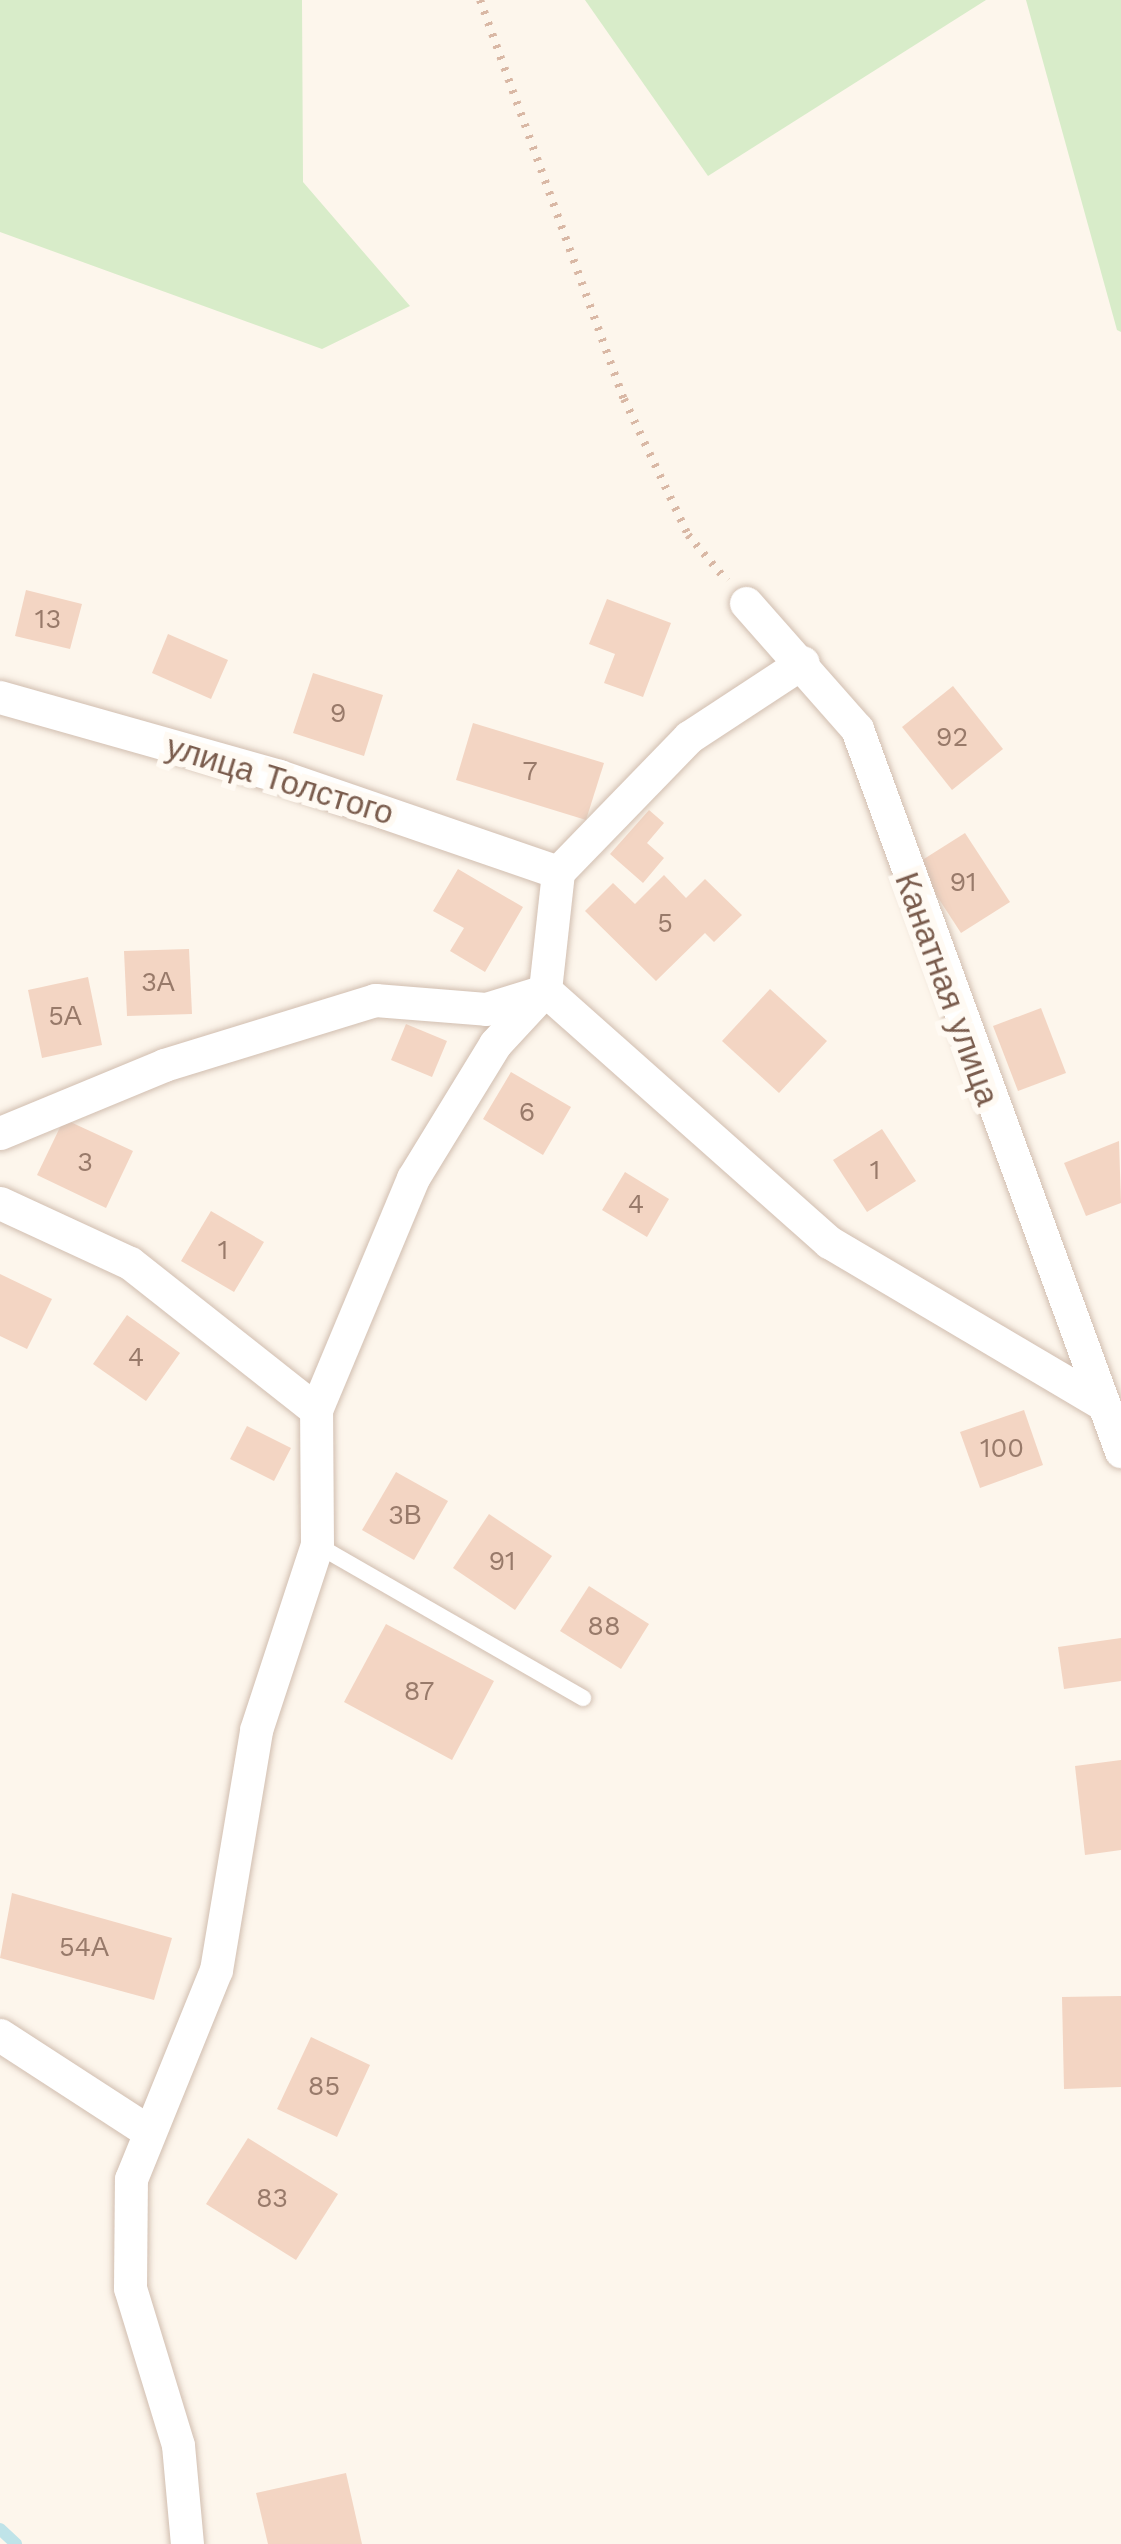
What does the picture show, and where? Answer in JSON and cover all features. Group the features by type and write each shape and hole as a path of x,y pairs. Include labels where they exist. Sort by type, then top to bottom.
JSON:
{"street":[{"name":"Канатная улица","path":"746,603 803,662 857,729 1121,1451"},
{"path":"187,2544 178,2445 130,2288 143,2128 216,1970 256,1730 317,1545 316,1410 413,1178 495,1044 545,990 558,872 689,737 803,662"},
{"name":"улица Толстого","path":"0,697 279,776 558,872"},
{"path":"545,990 829,1242 1102,1404"},
{"path":"0,1133 164,1064 375,1000 486,1009 545,990"},
{"path":"0,1203 130,1263 316,1410"},
{"path":"0,2035 143,2128"}],"lane":[{"path":"317,1545 583,1698"}],"path":[{"path":"480,0 624,399 688,535 746,603"}],"green space":[{"path":"0,0 302,0 303,182 410,306 322,349 0,232"},
{"path":"585,0 986,0 708,176"},
{"path":"1026,0 1121,0 1121,332 1117,330"}],"building":[{"path":"26,590 82,604 70,649 15,636"},
{"path":"607,599 671,623 643,697 604,683 615,654 589,644"},
{"path":"168,634 228,660 211,699 152,673"},
{"path":"313,673 383,695 364,756 293,733"},
{"path":"953,686 1003,749 952,790 902,727"},
{"path":"473,723 604,763 586,820 456,780"},
{"path":"649,810 664,823 647,843 664,858 643,883 610,854"},
{"path":"965,833 1010,902 961,933 916,864"},
{"path":"458,869 523,907 485,972 450,951 464,928 433,911"},
{"path":"664,875 686,898 705,879 742,915 714,942 705,933 656,981 585,911 613,883 635,904"},
{"path":"189,949 192,1014 127,1016 124,951"},
{"path":"88,977 102,1045 42,1058 28,990"},
{"path":"770,989 827,1041 779,1093 722,1041"},
{"path":"1041,1008 1066,1073 1018,1091 993,1026"},
{"path":"406,1024 447,1041 432,1077 391,1060"},
{"path":"511,1072 571,1107 543,1155 483,1119"},
{"path":"64,1119 133,1151 106,1208 37,1175"},
{"path":"882,1129 916,1181 867,1212 833,1160"},
{"path":"1119,1141 1121,1203 1086,1216 1064,1163"},
{"path":"625,1172 669,1199 647,1237 602,1210"},
{"path":"211,1211 264,1242 234,1292 181,1261"},
{"path":"0,1274 52,1299 27,1349 0,1336"},
{"path":"127,1315 180,1353 146,1401 93,1364"},
{"path":"1024,1410 1043,1465 980,1488 960,1432"},
{"path":"247,1426 291,1448 274,1481 230,1459"},
{"path":"396,1472 448,1501 414,1560 362,1530"},
{"path":"489,1514 552,1556 515,1610 453,1568"},
{"path":"589,1586 649,1624 621,1669 560,1631"},
{"path":"386,1624 494,1681 452,1760 344,1702"},
{"path":"1121,1638 1121,1681 1064,1689 1058,1647"},
{"path":"1121,1760 1121,1850 1085,1855 1075,1766"},
{"path":"12,1893 172,1938 154,2000 0,1958"},
{"path":"1121,1996 1121,2087 1064,2089 1062,1997"},
{"path":"311,2037 370,2065 337,2137 277,2109"},
{"path":"248,2138 338,2194 296,2260 206,2204"},
{"path":"346,2473 362,2544 268,2544 256,2493"}],"waterway":[{"path":"0,2529 16,2544"}]}
